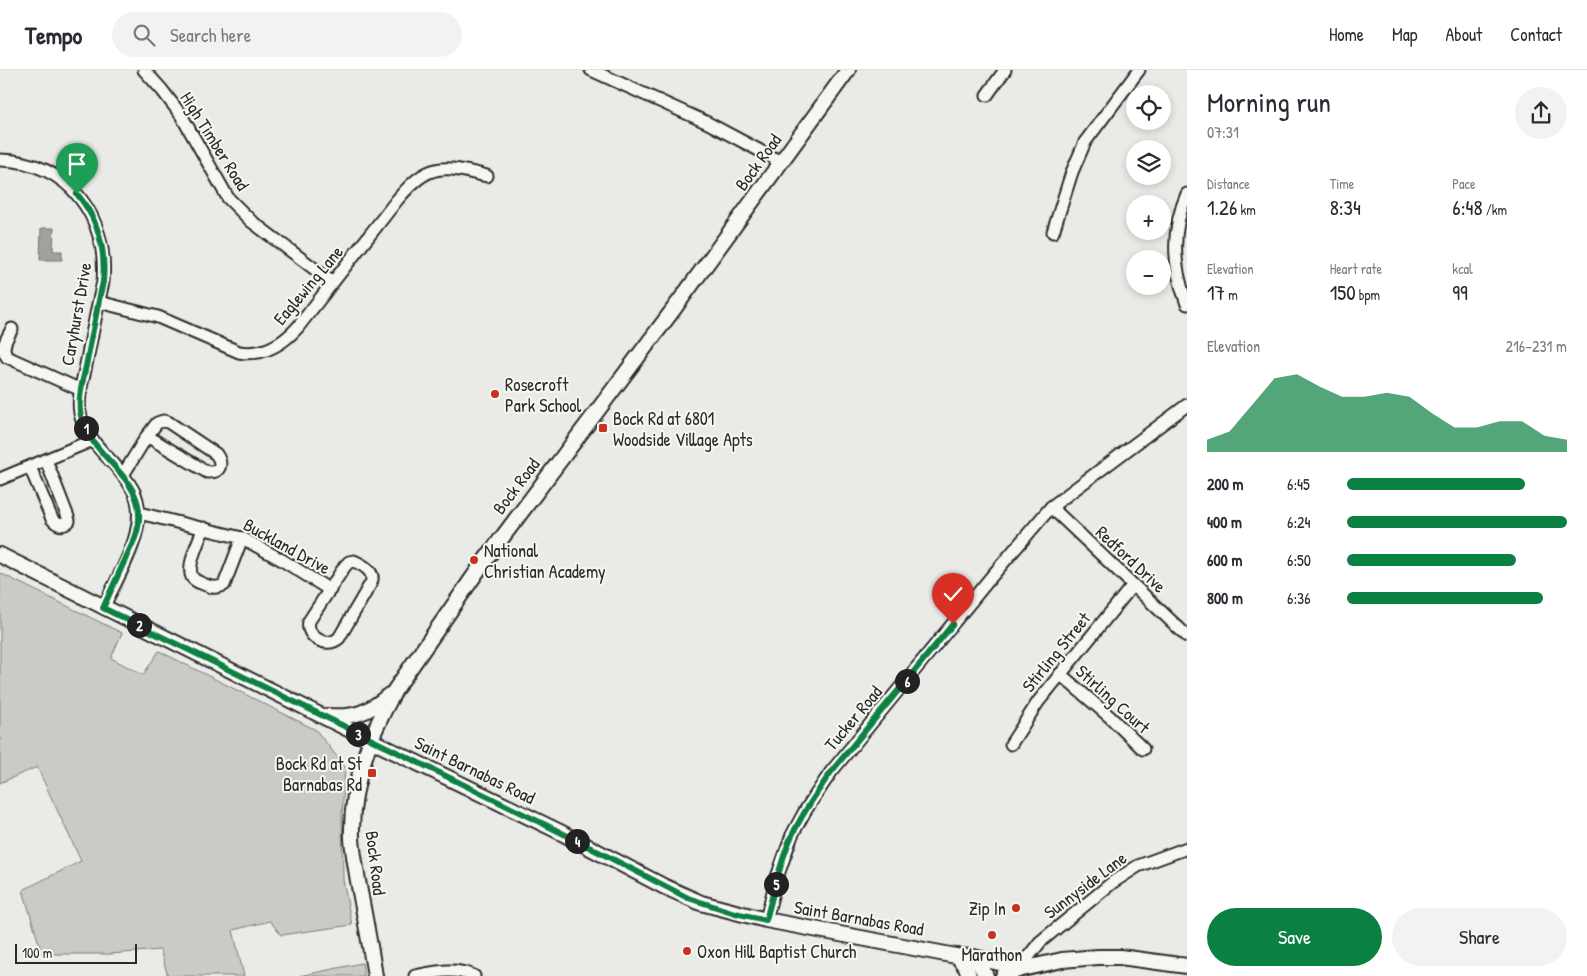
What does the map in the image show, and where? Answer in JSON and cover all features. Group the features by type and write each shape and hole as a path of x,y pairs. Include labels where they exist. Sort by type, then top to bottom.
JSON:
{"main road":[{"name":"Bock Road","path":"375,976 352,838 356,791 370,740 396,690 483,563 644,349 848,70"},
{"name":"Saint Barnabas Road","path":"0,555 103,608 558,831 688,898 735,913 766,920 964,957 966,961 972,964 979,976"},
{"path":"321,715 341,717 357,715 376,706 396,690"},
{"path":"964,957 1008,965 1018,970"},
{"path":"964,957 969,976"},
{"path":"964,957 979,963 986,976"},
{"path":"1004,976 1018,970 1062,960 1098,957 1120,957 1187,966"}],"street":[{"name":"High Timber Road","path":"144,70 181,115 228,198 251,221 332,282"},
{"path":"591,70 708,123 781,162"},
{"path":"988,96 1005,70"},
{"path":"1053,232 1072,172 1083,147 1097,124 1139,70"},
{"name":"Caryhurst Drive","path":"0,160 28,164 49,172 72,188 87,207 96,226 103,250 103,282 81,390 81,414 93,440 123,475 135,495 140,513"},
{"name":"Eaglewing Lane","path":"99,302 158,316 232,350 250,354 270,349 288,338 397,200 419,177 440,169 452,168 488,176"},
{"path":"1187,194 1181,208 1174,249 1180,285 1187,304"},
{"path":"12,329 3,349 6,357 81,390"},
{"name":"Tucker Road","path":"766,920 776,880 788,845 805,811 831,772 1051,507 1187,405"},
{"path":"123,475 147,436 157,423 162,421 168,422 216,454 221,465 213,473 207,472 147,436"},
{"path":"0,479 93,440"},
{"path":"30,467 52,519 56,524 61,525 69,521 46,460"},
{"name":"Redford Drive","path":"1051,507 1132,586 1187,636"},
{"path":"103,608 135,538 140,513"},
{"name":"Buckland Drive","path":"140,513 242,538 330,590"},
{"path":"204,528 192,558 190,570 192,577 196,581 210,587 219,588 224,585 242,538"},
{"path":"354,561 372,573 371,583 339,638 329,643 322,642 313,635 308,626 330,590 349,562 354,561"},
{"name":"Stirling Street","path":"1011,744 1034,707 1132,586"},
{"name":"Stirling Court","path":"1060,674 1110,717 1143,749"},
{"name":"Sunnyside Lane","path":"1018,970 1040,942 1113,882 1138,866 1187,848"},
{"path":"415,976 451,971 463,972 474,976"}],"shaded area":[{"path":"41,228 54,228 53,251 62,251 62,260 40,260"},
{"path":"0,573 122,633 111,658 143,675 159,651 316,730 345,767 342,815 343,880 352,925 281,935 270,921 233,930 244,976 168,976 160,950 110,954 42,954 23,890 81,861 37,767 0,783"},
{"path":"362,963 364,976 299,976"}],"place":[{"name":"Rosecroft Park School","path":"495,394"},
{"name":"Bock Rd at 6801 Woodside Village Apts","path":"603,428"},
{"name":"National Christian Academy","path":"474,560"},
{"name":"Bock Rd at St Barnabas Rd","path":"372,773"},
{"name":"Zip In","path":"1016,908"},
{"name":"Marathon","path":"992,935"},
{"name":"Oxon Hill Baptist Church","path":"687,951"}],"route":[{"path":"77,194 91,214 96,226 103,250 104,267 103,282 81,390 80,410 82,420 88,432 131,486 140,513 135,538 103,608 558,831 663,886 701,903 766,920 776,880 788,845 805,811 831,772 953,624"}]}
